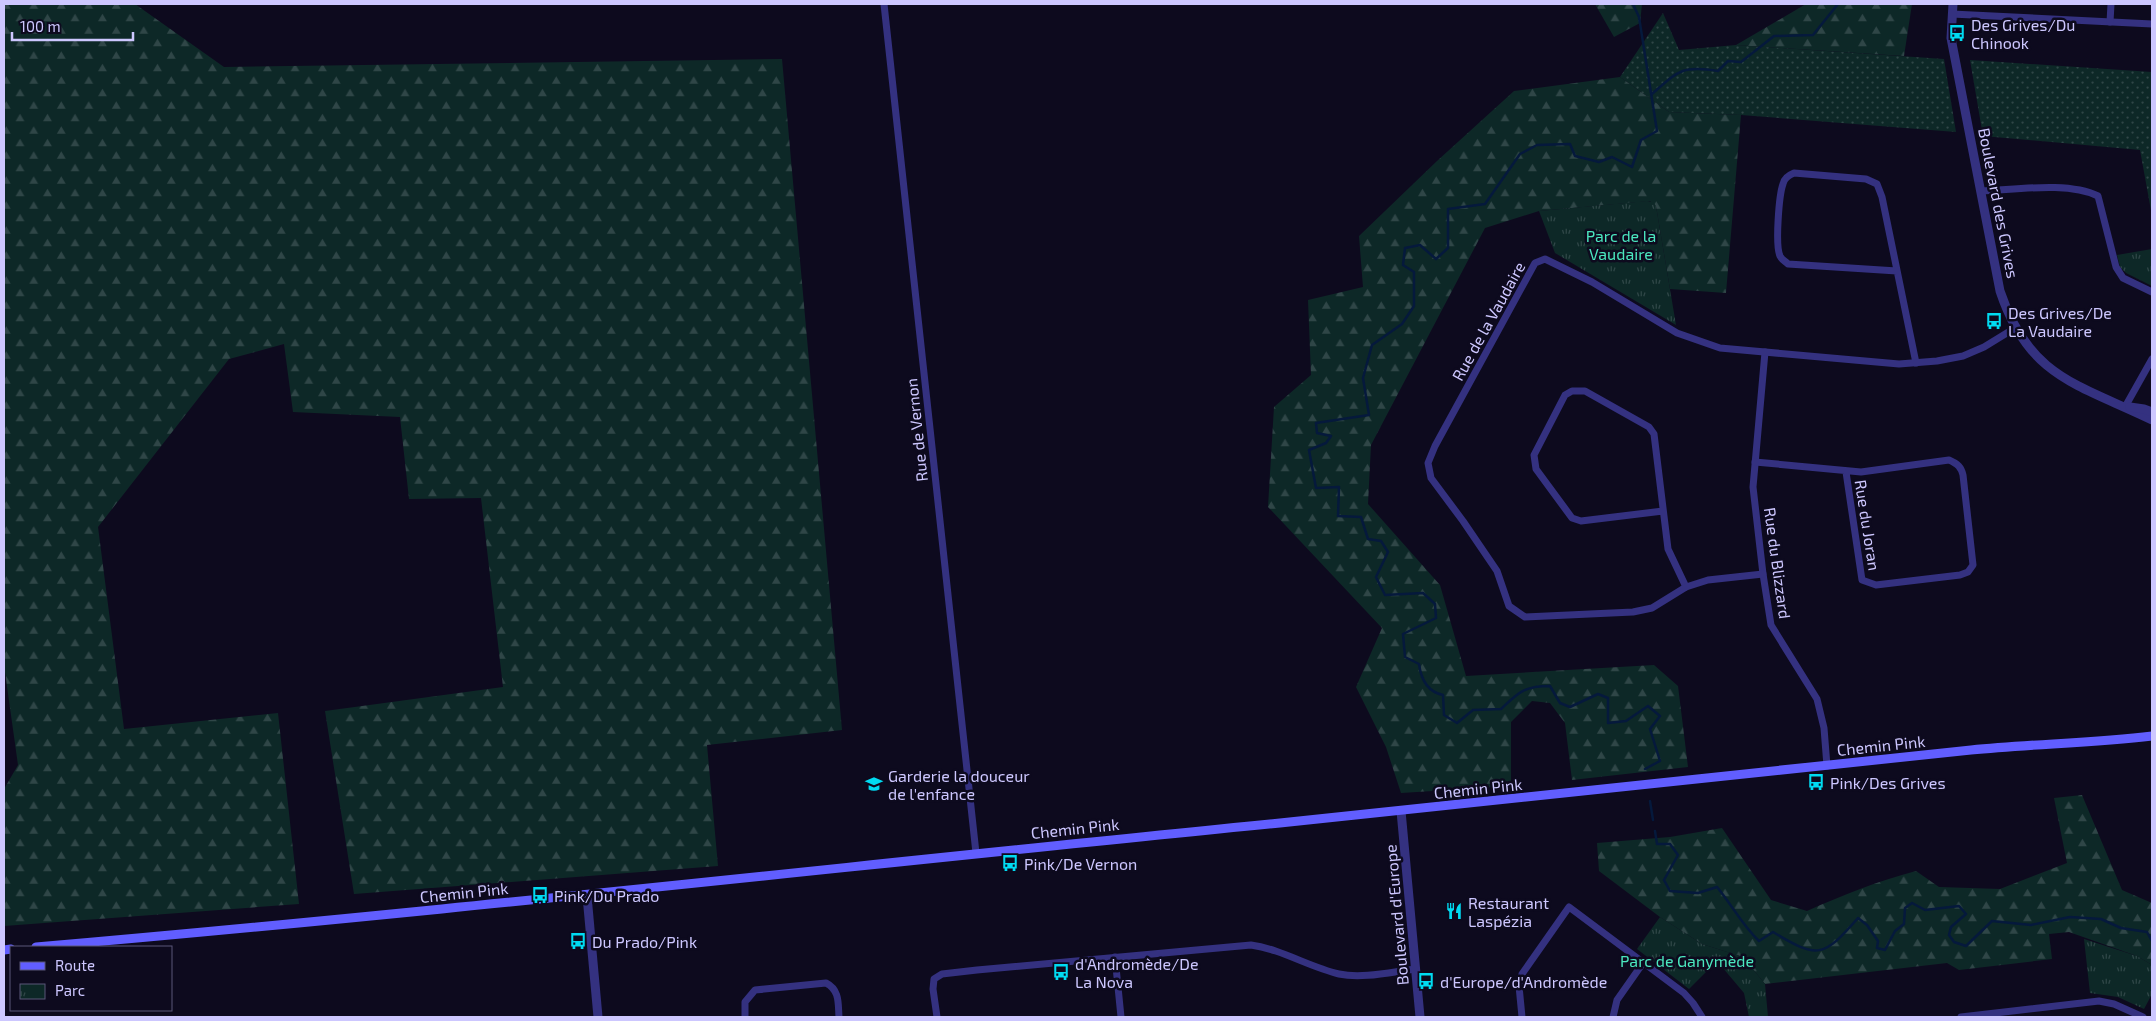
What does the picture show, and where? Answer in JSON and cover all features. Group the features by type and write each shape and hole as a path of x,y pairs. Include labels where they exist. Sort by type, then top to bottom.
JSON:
{"main road":[{"name":"Chemin Pink","path":"47,946 587,896 976,853 1401,811 2012,746 2118,740 2152,736"},
{"name":"Chemin Pink","path":"2118,740 2152,742"}],"street":[{"name":"Rue de Vernon","path":"884,4 976,853"},
{"name":"Boulevard des Grives","path":"1954,4 1951,38 2000,291 2015,328 2030,350 2052,370 2080,386 2152,420"},
{"path":"2110,22 2111,4"},
{"path":"1952,14 2152,24"},
{"path":"1897,271 1788,264 1781,258 1778,249 1778,226 1783,182 1794,173 1866,179 1876,184 1882,197 1916,363"},
{"path":"1981,192 2037,187 2088,191 2098,196 2116,267 2123,278 2152,292"},
{"name":"Rue de la Vaudaire","path":"1763,574 1708,580 1686,587 1652,608 1633,612 1525,617 1510,606 1496,571 1464,521 1431,478 1428,463 1435,446 1536,263 1544,259 1592,282 1677,333 1720,348 1883,363 1916,363 1954,358 1972,353 2015,328"},
{"name":"Rue du Blizzard","path":"1765,352 1753,487 1763,574 1771,625 1817,699 1824,728 1827,766"},
{"path":"2125,407 2152,359"},
{"path":"1663,511 1581,521 1572,518 1536,469 1534,454 1565,395 1572,391 1585,391 1649,427 1654,434 1668,549 1686,587"},
{"name":"Boulevard des Grives","path":"2125,407 2144,408 2152,412"},
{"name":"Rue du Joran","path":"1755,462 1846,472 1861,472 1949,460 1956,463 1961,468 1963,475 1973,565 1968,572 1960,575 1876,586 1862,580 1846,472"},
{"name":"Boulevard d'Europe","path":"1401,811 1420,1017"},
{"path":"587,896 598,1017"},
{"path":"1522,1017 1520,986 1522,974 1570,907 1684,994 1693,1003 1702,1017"},
{"path":"937,1017 933,989 934,979 942,974 1251,945 1341,974 1355,975 1415,969"},
{"path":"1116,957 1121,1017"},
{"path":"1613,1017 1617,1000 1643,963"},
{"path":"745,1017 745,1002 755,990 826,984 832,986 837,994 839,1017"},
{"path":"1961,1017 2002,1015 2099,1001 2114,1004 2143,1017"}],"green space":[{"path":"4,4 135,4 224,67 782,59 842,730 707,745 718,866 354,894 325,711 503,687 481,498 409,499 400,417 293,412 284,344 229,359 98,527 124,729 278,713 299,904 4,926 4,789 18,765 4,665"},
{"path":"1595,4 1642,4 1640,23 1614,37"},
{"path":"1806,4 1912,4 1904,56 1736,45"},
{"path":"1663,13 1679,50 1736,45 1944,59 1956,132 1741,115 1669,112 1620,77"},
{"path":"1970,60 2152,72 2152,216 2140,150 1983,136"},
{"path":"1620,77 1669,112 1741,115 1726,293 1670,289 1656,206 1650,201 1539,211 1485,228 1371,445 1368,504 1440,585 1466,676 1654,665 1678,686 1688,767 1572,780 1565,723 1550,703 1532,701 1511,722 1511,786 1401,793 1386,747 1356,687 1382,628 1268,507 1274,407 1311,375 1308,300 1363,287 1359,236 1437,161 1514,91"},
{"name":"Parc de la Vaudaire","path":"1653,202 1656,206 1676,325 1555,253 1539,211"},
{"path":"2152,249 2152,286 2126,273 2120,267 2117,255"},
{"path":"2082,795 2122,890 2152,903 2152,965 2137,956 2069,932 2049,934 2052,959 1959,970 1947,963 1765,984 1743,957 1702,944 1660,917 1599,871 1597,843 1670,837 1722,828 1771,900 1807,911 1888,879 1916,871 1939,887 2000,889 2067,863 2054,798"},
{"name":"Parc de Ganymède","path":"1660,917 1702,944 1743,957 1765,984 1768,1017 1749,1017 1744,993 1717,961 1689,989 1637,949"},
{"path":"2084,939 2137,956 2152,965 2152,994 2144,1009 2118,997 2090,993"}],"waterway":[{"path":"1633,4 1639,17 1657,131 1641,140 1632,167 1612,157 1599,162 1575,156 1570,144 1537,145 1520,154 1485,204 1448,209 1448,248 1436,259 1420,245 1405,248 1403,265 1414,272 1414,306 1402,324 1372,345 1363,378 1369,415 1316,423 1317,433 1331,436 1326,443 1309,450 1316,488 1339,487 1338,516 1361,517 1368,539 1381,541 1388,552 1376,577 1385,595 1423,593 1435,604 1436,618 1403,634 1405,657 1419,664 1421,675 1429,688 1443,695 1444,715 1457,723 1473,710 1501,709 1522,691 1541,686 1550,686 1560,703 1570,707 1598,694 1608,698 1608,723 1626,721 1648,706 1660,716 1650,729 1660,761 1645,769"},
{"path":"1652,94 1681,72 1696,69 1718,71 1728,61 1741,62 1774,36 1813,35 1838,4"},
{"path":"1650,801 1653,820"},
{"path":"1655,831 1657,844 1670,844 1678,855 1664,880 1670,891 1698,893 1717,887 1759,941 1773,932 1800,947 1819,950 1828,947 1836,941 1858,918 1867,925 1878,941 1877,948 1885,950 1895,931 1904,924 1905,908 1912,903 1925,910 1959,906 1966,914 1951,927 1949,935 1954,942 1966,946 1992,921 2031,925 2070,917 2101,919 2121,928 2147,932 2152,941"}],"place":[{"name":"Des Grives/Du Chinook","path":"1957,33"},
{"name":"Des Grives/De La Vaudaire","path":"1994,321"},
{"name":"Pink/Des Grives","path":"1816,782"},
{"name":"Garderie la douceur de l'enfance","path":"874,784"},
{"name":"Pink/De Vernon","path":"1010,863"},
{"name":"Pink/Du Prado","path":"540,895"},
{"name":"Restaurant Laspézia","path":"1454,911"},
{"name":"Du Prado/Pink","path":"578,941"},
{"name":"d'Andromède/De La Nova","path":"1061,972"},
{"name":"d'Europe/d'Andromède","path":"1426,981"}]}
